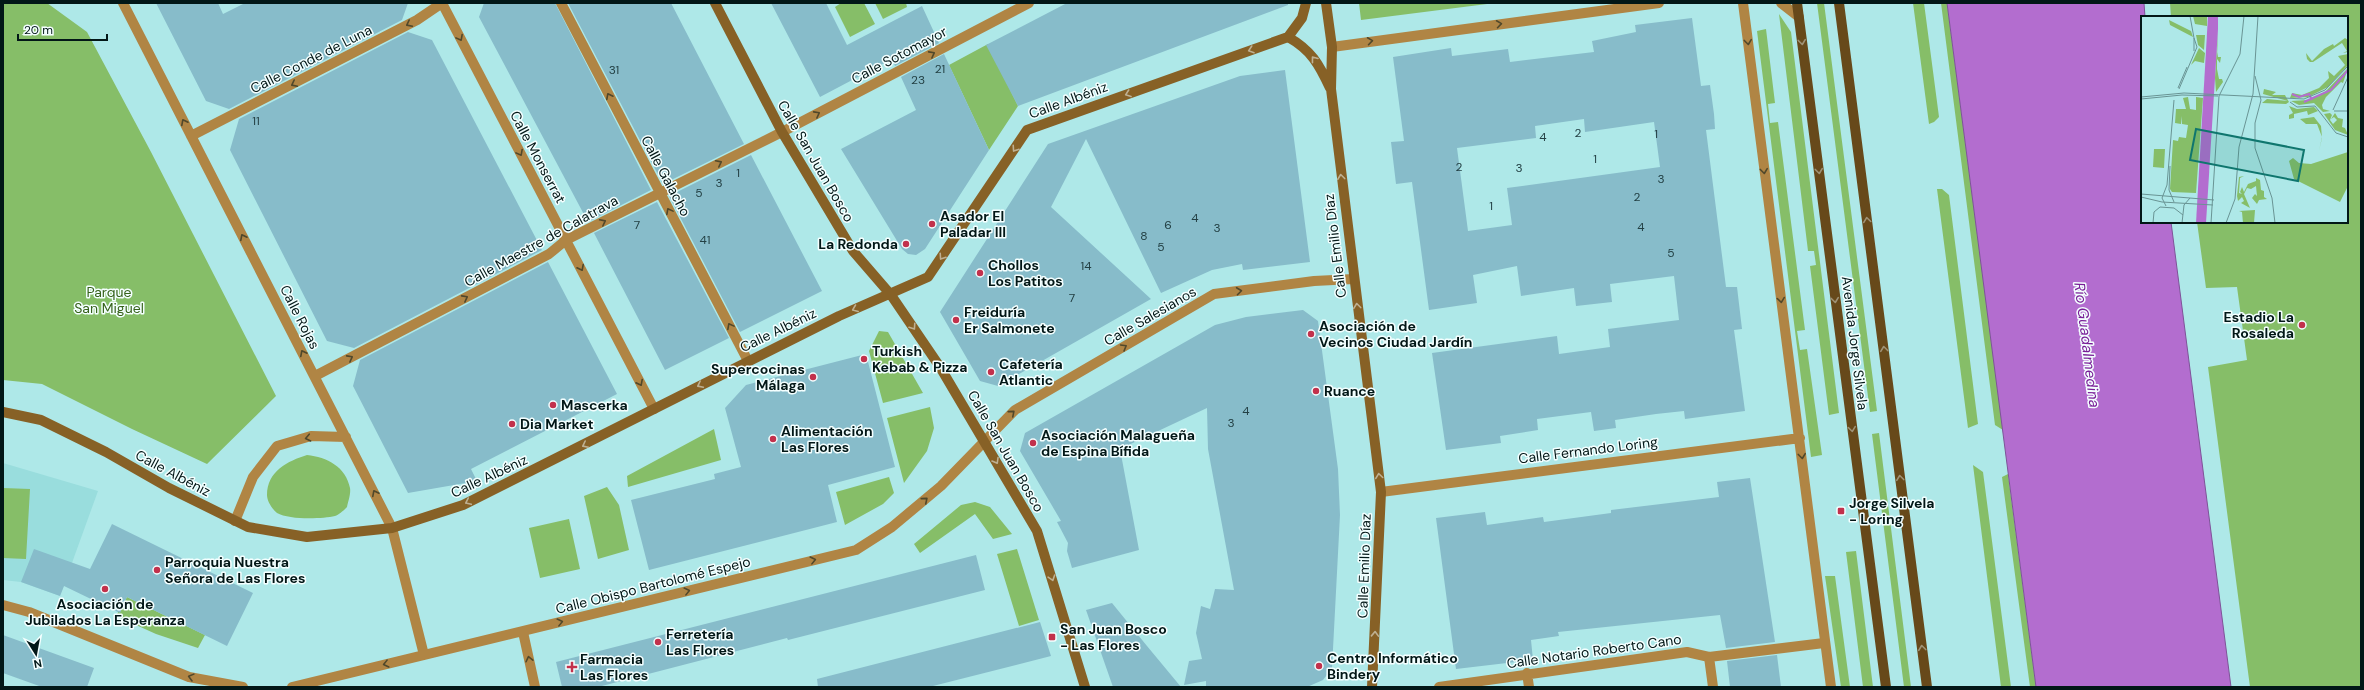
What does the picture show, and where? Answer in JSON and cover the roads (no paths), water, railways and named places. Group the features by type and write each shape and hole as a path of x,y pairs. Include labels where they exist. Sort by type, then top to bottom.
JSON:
{"main road":[{"name":"Avenida Jorge Silvela","path":"1797,3 1886,687"},
{"name":"Avenida Jorge Silvela","path":"1839,3 1927,687"}],"street":[{"name":"Calle Rojas","path":"123,3 392,528 424,655"},
{"name":"Calle Conde de Luna","path":"191,136 417,20 442,3"},
{"name":"Calle Monserrat","path":"442,3 654,409"},
{"name":"Calle Galacho","path":"561,3 748,361"},
{"name":"Calle San Juan Bosco","path":"716,3 782,132 853,251 891,295 940,367 1037,531 1085,687"},
{"name":"Calle Sotomayor","path":"782,132 1029,3"},
{"path":"1288,37 1302,18 1306,3"},
{"name":"Calle Emilio Díaz","path":"1326,3 1332,47 1331,89 1381,492 1372,687"},
{"path":"1332,47 1660,3"},
{"path":"1743,3 1800,438 1830,687"},
{"path":"1781,3 1799,17"},
{"name":"Calle Emilio Díaz","path":"1288,37 1304,46 1320,66 1331,89"},
{"name":"Calle Albéniz","path":"3,412 40,420 106,452 169,488 248,527 307,537 392,528 463,505 839,316 891,295 928,277 1027,130 1288,37"},
{"name":"Calle Maestre de Calatrava","path":"315,376 549,254 566,240 782,132"},
{"name":"Calle Salesianos","path":"984,440 1015,410 1214,294 1314,282 1354,279"},
{"path":"235,521 253,477 277,446 311,436 346,437"},
{"name":"Calle Fernando Loring","path":"1381,492 1800,438"},
{"name":"Calle Obispo Bartolomé Espejo","path":"292,687 856,550 892,527 941,486 984,440"},
{"path":"3,605 29,612 189,677 242,687"},
{"path":"522,632 535,687"},
{"name":"Calle Notario Roberto Cano","path":"1439,687 1527,673 1687,652 1709,657 1824,643"},
{"path":"1709,657 1713,687"},
{"path":"1527,673 1529,687"}],"water":[{"name":"Río Guadalmedina","path":"1947,3 2144,3 2145,16 2141,16 2141,223 2171,223 2231,687 2036,687"}],"place":[{"name":"Asador El Paladar III","path":"932,224"},
{"name":"La Redonda","path":"906,244"},
{"name":"Chollos Los Patitos","path":"980,273"},
{"name":"Freiduría Er Salmonete","path":"956,320"},
{"name":"Estadio La Rosaleda","path":"2302,325"},
{"name":"Asociación de Vecinos Ciudad Jardín","path":"1311,334"},
{"name":"Turkish Kebab & Pizza","path":"864,359"},
{"name":"Cafetería Atlantic","path":"991,372"},
{"name":"Supercocinas Málaga","path":"813,377"},
{"name":"Ruance","path":"1316,391"},
{"name":"Mascerka","path":"553,405"},
{"name":"Dia Market","path":"512,424"},
{"name":"Alimentación Las Flores","path":"773,439"},
{"name":"Asociación Malagueña de Espina Bífida","path":"1033,443"},
{"name":"Jorge Silvela - Loring","path":"1841,511"},
{"name":"Parroquia Nuestra Señora de Las Flores","path":"157,570"},
{"name":"Asociación de Jubilados La Esperanza","path":"105,589"},
{"name":"San Juan Bosco - Las Flores","path":"1052,637"},
{"name":"Ferretería Las Flores","path":"658,642"},
{"name":"Centro Informático Bindery","path":"1319,666"},
{"name":"Farmacia Las Flores","path":"572,667"}],"park label":[{"name":"Parque San Miguel","path":"109,300"}]}
